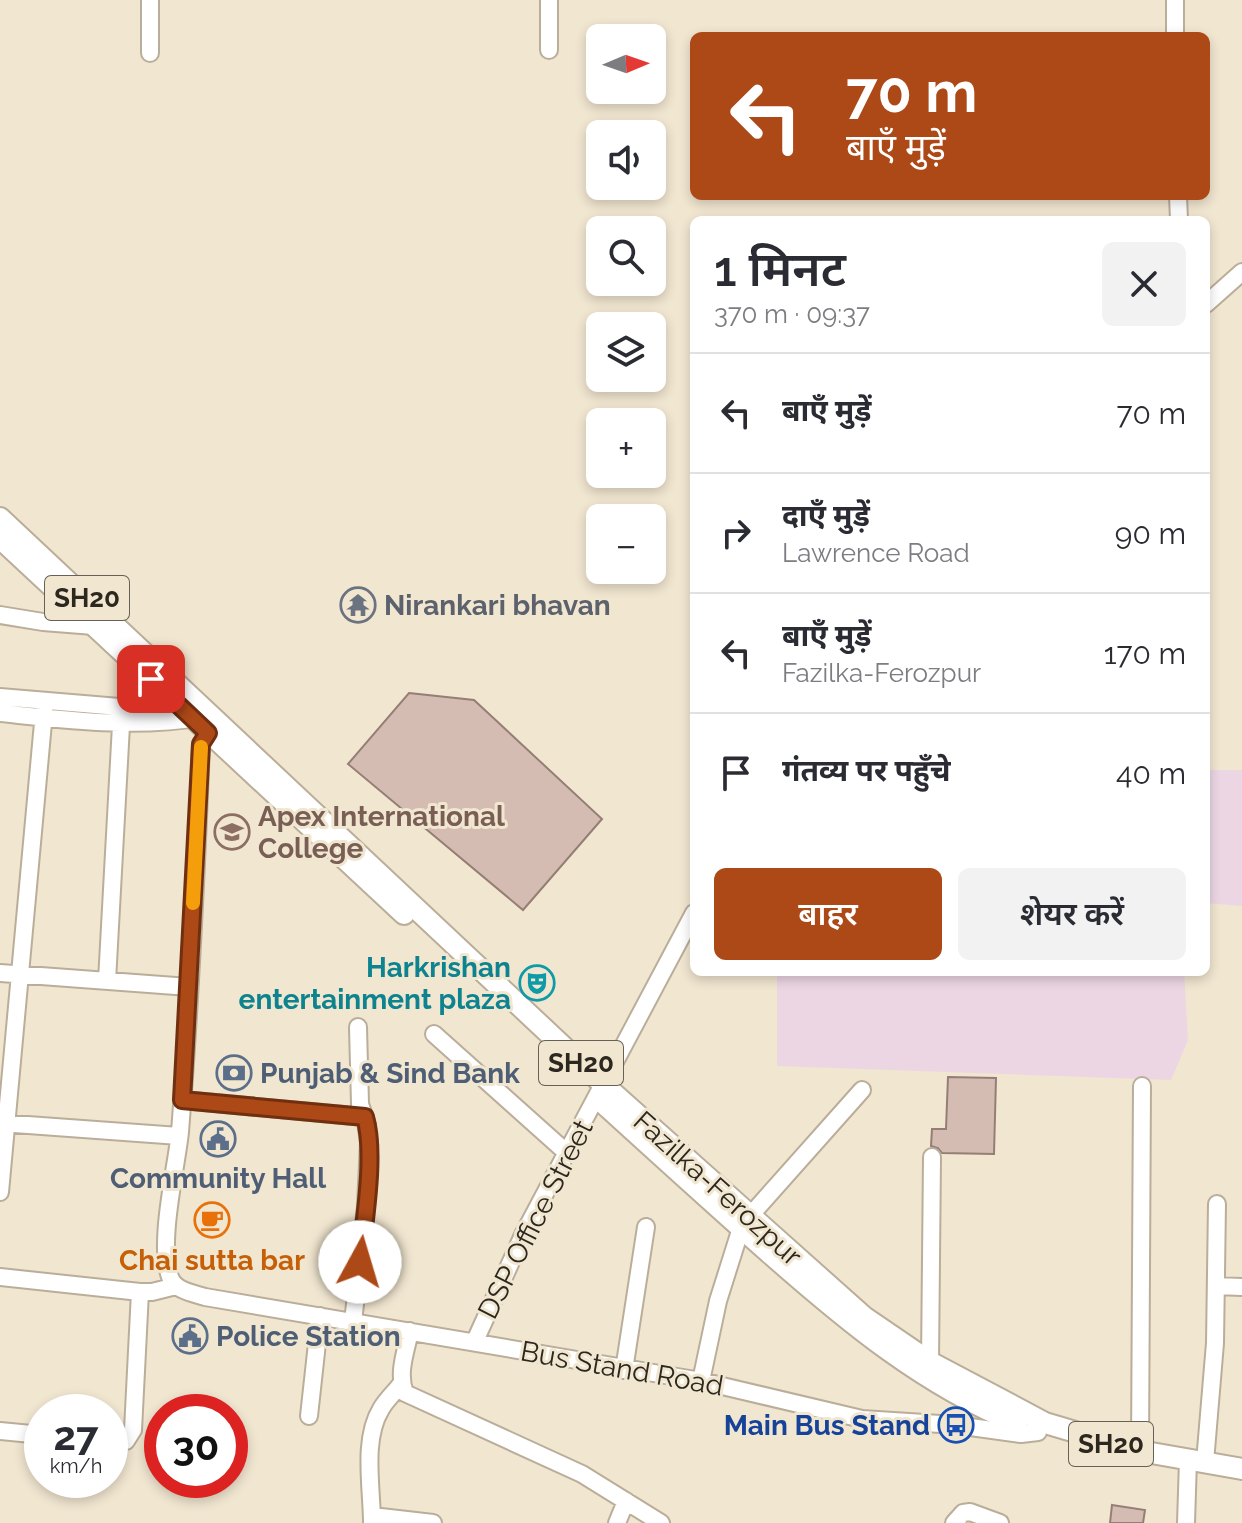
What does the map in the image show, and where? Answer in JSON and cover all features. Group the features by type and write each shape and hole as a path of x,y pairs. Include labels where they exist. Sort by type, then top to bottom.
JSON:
{"main road":[{"name":"Fazilka-Ferozpur","path":"0,518 202,716 855,1328 920,1362"},
{"name":"Fazilka-Ferozpur","path":"0,538 94,626 202,716"},
{"name":"SH20","path":"920,1362 1045,1423 1242,1481"},
{"name":"SH20","path":"920,1362 986,1410 1103,1455 1242,1469"}],"street":[{"path":"150,0 150,53"},
{"path":"549,0 549,50"},
{"path":"1175,0 1175,32"},
{"path":"1210,300 1242,272"},
{"path":"0,615 94,626"},
{"path":"0,697 44,709"},
{"path":"0,1192 2,1123 44,709"},
{"path":"0,713 44,709 122,715 202,716 182,1100 167,1243 170,1278 176,1286 140,1292 0,1277"},
{"path":"107,981 122,715"},
{"name":"DSP Office Street","path":"475,1341 517,1247 690,921"},
{"path":"0,973 189,987"},
{"path":"353,1322 366,1206 369,1142 360,1104 358,1027"},
{"path":"434,1034 567,1153"},
{"path":"1140,1451 1142,1086"},
{"path":"701,1381 718,1301 745,1222 862,1090"},
{"path":"182,1100 365,1117"},
{"path":"2,1123 179,1136"},
{"path":"920,1362 932,1157"},
{"path":"1186,1523 1194,1465 1213,1384 1217,1204"},
{"path":"624,1370 646,1227"},
{"name":"Bus Stand Road","path":"176,1286 205,1297 701,1381 862,1419 956,1425 1021,1434 1038,1432"},
{"path":"1216,1286 1242,1287"},
{"path":"128,1438 133,1430 140,1292"},
{"path":"309,1416 320,1316"},
{"path":"410,1331 401,1372 405,1393 542,1454 661,1523"},
{"path":"401,1384 381,1408 374,1425 371,1446 372,1519 433,1523"},
{"path":"0,1431 24,1433"},
{"path":"617,1523 626,1501"},
{"path":"954,1523 963,1513 970,1512 1000,1523"}],"shaded area":[{"path":"1210,770 1242,770 1242,906 1210,903"},
{"path":"777,976 1184,976 1188,1040 1171,1080 777,1066"}],"building":[{"path":"409,693 474,700 602,819 523,910 348,764"},
{"path":"948,1077 996,1078 994,1154 942,1153 931,1146 932,1129 946,1129"},
{"path":"1112,1505 1145,1510 1143,1523 1110,1523"}],"slow traffic":[{"path":"193,903 201,747"}],"place":[{"name":"Nirankari bhavan","path":"358,605"},
{"name":"Apex International College","path":"232,832"},
{"name":"Harkrishan entertainment plaza","path":"537,983"},
{"name":"Punjab & Sind Bank","path":"234,1073"},
{"name":"Community Hall","path":"218,1139"},
{"name":"Chai sutta bar","path":"212,1220"},
{"name":"Police Station","path":"190,1336"},
{"name":"Main Bus Stand","path":"956,1425"}],"route":[{"path":"151,679 208,733 201,744 182,1100 365,1117 369,1142 360,1262"}]}
